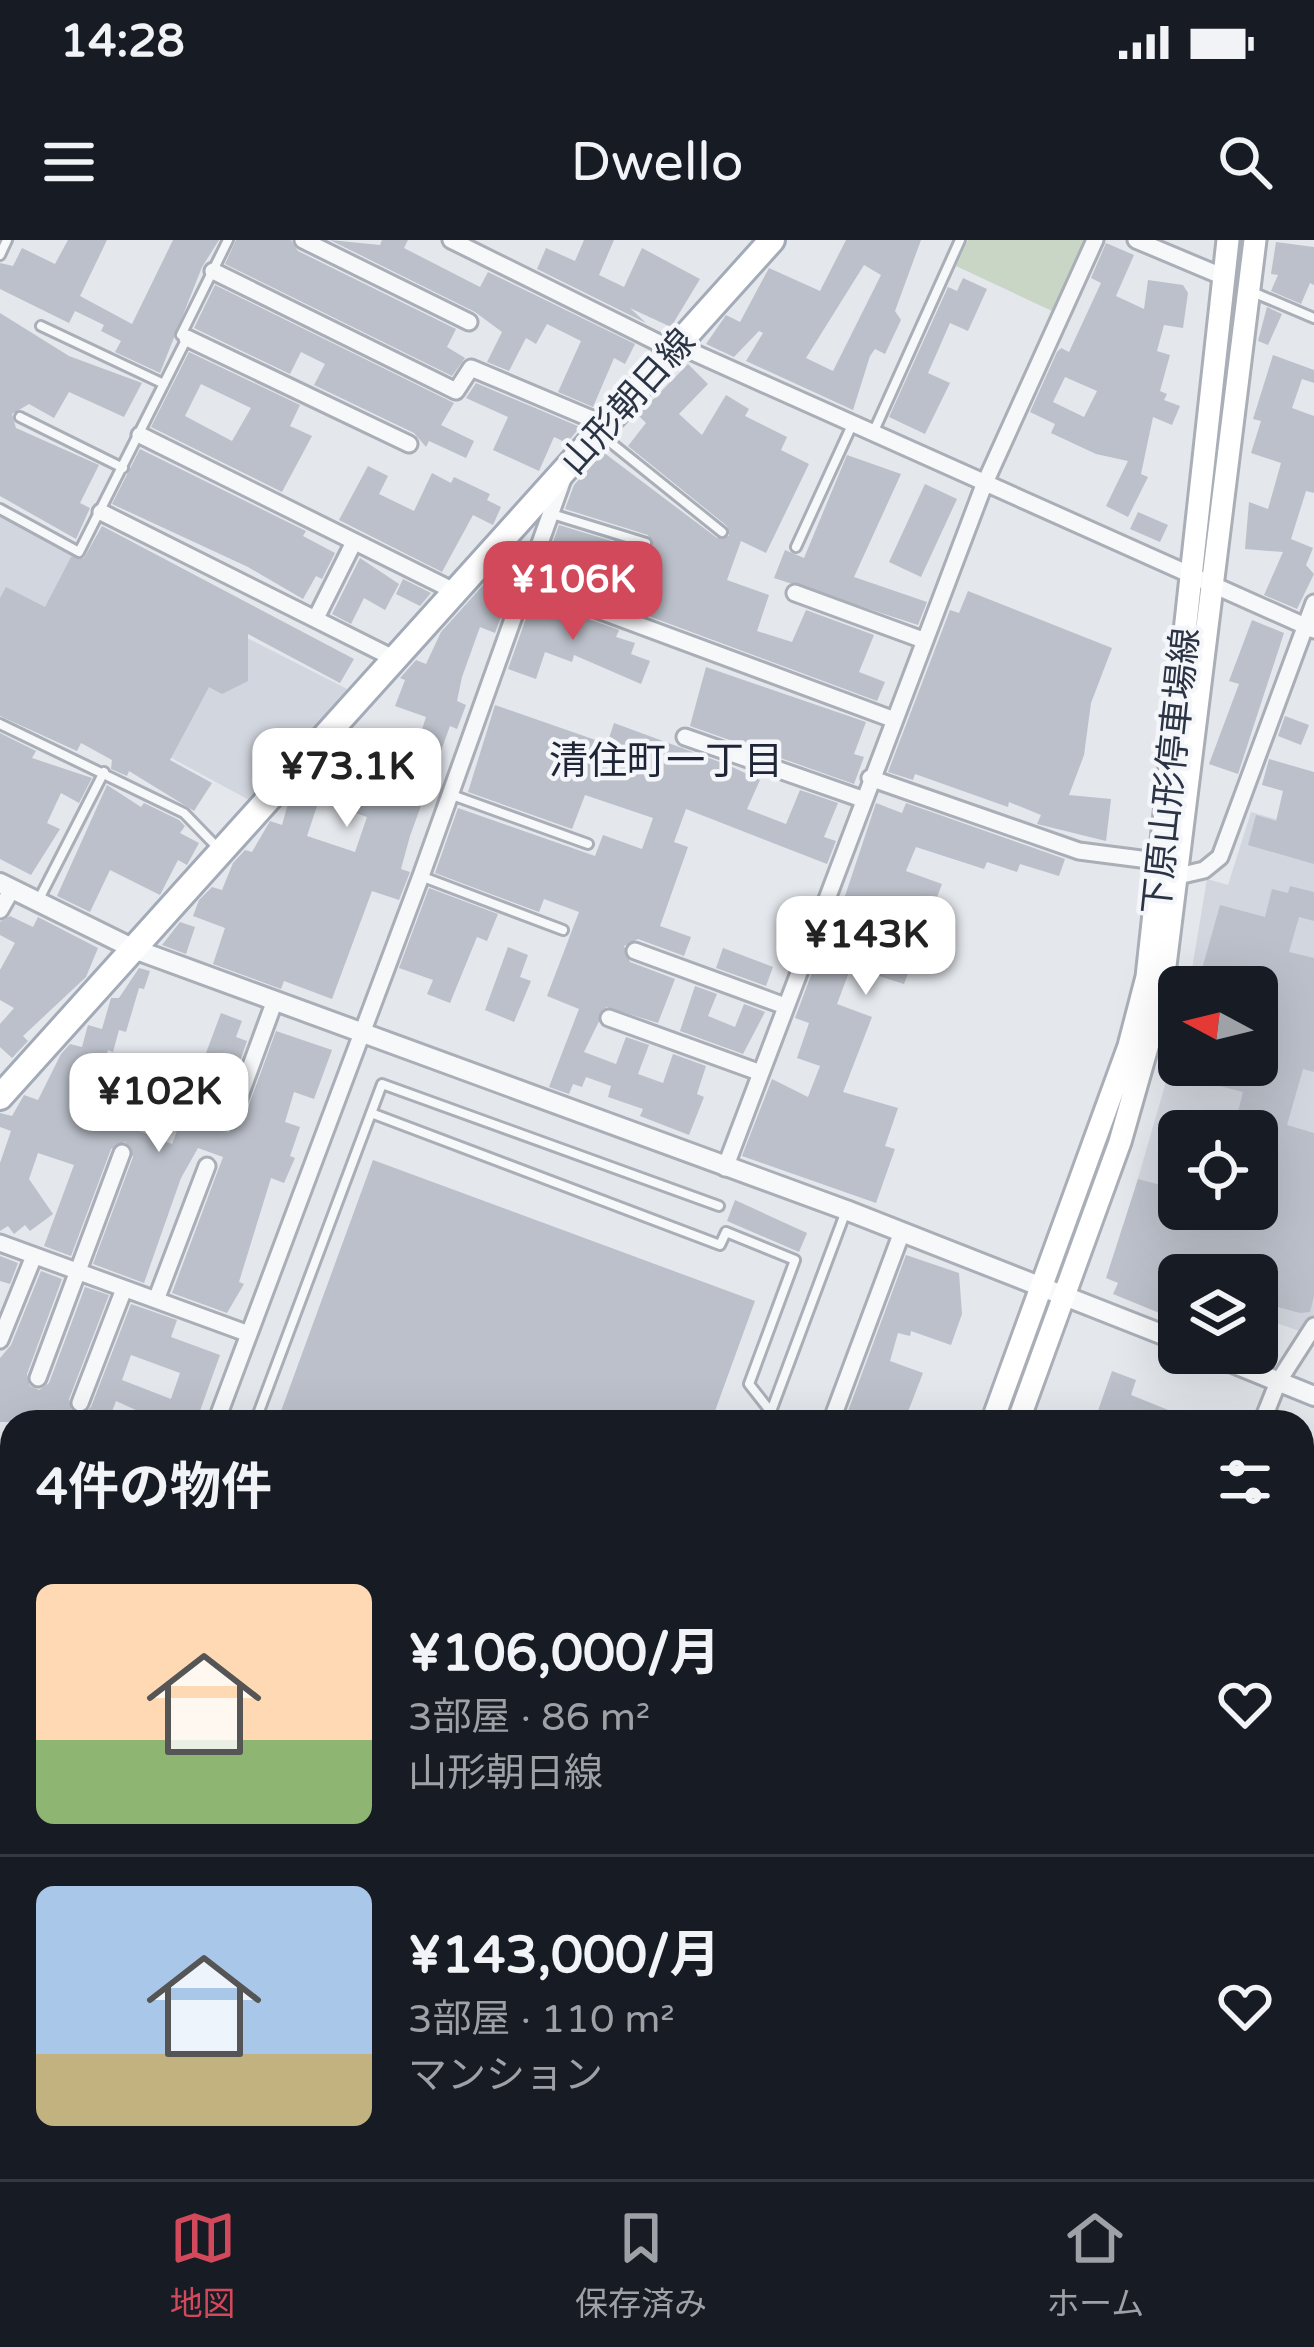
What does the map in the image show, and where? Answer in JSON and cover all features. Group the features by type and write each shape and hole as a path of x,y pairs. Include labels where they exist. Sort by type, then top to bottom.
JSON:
{"main road":[{"name":"山形朝日線","path":"0,1096 772,240"},
{"name":"下原山形停車場線","path":"1022,1410 1120,1142 1161,998 1189,573 1228,240"},
{"name":"下原山形停車場線","path":"997,1410 1129,1046 1171,869 1214,588 1255,240"}],"street":[{"path":"303,240 470,322"},
{"path":"451,240 675,348 1310,628"},
{"path":"725,1168 984,485 1096,240"},
{"path":"1136,240 1224,277"},
{"path":"213,272 456,391 471,368 602,429"},
{"path":"187,338 409,444"},
{"path":"140,435 456,592"},
{"path":"221,1410 422,876 566,468"},
{"path":"101,512 395,658"},
{"path":"316,619 354,542"},
{"path":"528,584 892,719"},
{"path":"795,593 923,640"},
{"path":"870,778 1079,851 1171,869 1204,870 1220,857 1310,628 1314,602"},
{"path":"685,737 862,799"},
{"path":"0,910 6,886 134,949 1044,1284 1158,1332"},
{"path":"635,951 785,1006"},
{"path":"231,1120 274,1003"},
{"path":"608,1018 761,1073"},
{"path":"38,1378 122,1153"},
{"path":"156,1300 207,1166"},
{"path":"835,1410 902,1232"},
{"path":"0,1243 249,1334"},
{"path":"0,1340 34,1256"},
{"path":"80,1403 124,1289"},
{"path":"1267,1410 1278,1382 1314,1326"},
{"path":"1259,1374 1314,1396"}],"lane":[{"path":"0,255 8,240"},
{"path":"0,509 80,552 187,338 181,335 228,240"},
{"path":"872,434 959,240"},
{"path":"1248,290 1314,318"},
{"path":"41,326 164,384"},
{"path":"20,417 123,468"},
{"path":"796,547 852,425"},
{"path":"602,429 722,532"},
{"path":"551,514 646,543"},
{"path":"0,724 184,813 220,849"},
{"path":"37,902 104,772"},
{"path":"451,795 588,844"},
{"path":"422,876 563,930"},
{"path":"260,1410 382,1084 719,1206"},
{"path":"371,1113 721,1245 726,1232 795,1260 749,1384 770,1410"},
{"path":"773,1410 846,1210"}],"shaded area":[{"path":"0,509 351,691 251,801 18,675 0,704"},
{"path":"1251,812 1314,830 1314,1315 1302,1332 1278,1323 1278,1254 1158,1254 1158,1270 1114,1261 1165,1086 1278,1086 1278,966 1192,966 1207,879 1228,885"}],"green space":[{"path":"968,240 1085,240 1052,311 956,266"}],"building":[{"path":"68,240 107,240 80,296 132,324 173,240 219,240 202,267 160,373 115,352 121,341 101,331 104,325 75,311 69,323 0,289 0,263 13,266 22,248 55,264"},
{"path":"236,240 291,240 298,251 456,329 447,347 465,358 452,376 225,264"},
{"path":"330,240 380,245 382,240 408,240 404,248 480,287 488,272 635,344 625,364 614,358 593,407 558,392 581,341 547,324 536,344 526,338 509,371 487,362 502,332 475,312"},
{"path":"584,240 614,240 599,275 624,287 642,248 700,279 671,327 630,308 646,323 537,269 546,248 575,261"},
{"path":"846,240 921,240 895,311 901,320 885,354 875,349 870,356 853,410 746,361 763,333 759,331 734,357 706,344 726,315 740,322 769,268 820,291","holes":["864,265 881,275 833,371 806,358"]},
{"path":"1276,242 1314,247 1314,285 1310,283 1301,304 1271,291 1278,275 1271,274"},
{"path":"1106,243 1134,255 1116,296 1144,309 1148,280 1183,285 1188,293 1183,328 1164,325 1157,351 1170,355 1160,391 1167,394 1164,400 1180,406 1172,425 1153,417 1141,474 1148,477 1128,517 1106,506 1128,461 1096,454 1051,433 1055,424 1030,412 1057,352 1061,348 1069,352 1101,283 1091,278","holes":["1065,377 1097,391 1084,417 1053,402"]},
{"path":"963,278 987,289 968,331 950,323 928,373 950,383 925,434 889,417 948,287 957,291"},
{"path":"215,285 454,403 441,425 474,441 466,458 429,441 426,447 414,433 314,385 325,364 301,352 290,374 194,328"},
{"path":"1267,307 1282,314 1268,345 1258,341"},
{"path":"0,313 69,356 142,383 124,417 69,392 54,418 29,404 12,414 16,428 99,465 80,503 90,508 76,539 0,496"},
{"path":"189,352 300,405 290,426 312,436 282,492 151,427","holes":["201,384 251,408 232,441 185,416"]},
{"path":"1273,355 1314,370 1314,383 1302,379 1292,408 1314,416 1314,493 1306,491 1291,539 1313,548 1306,565 1314,574 1297,609 1264,595 1283,552 1245,549 1249,502 1268,509 1281,463 1251,453 1261,421 1253,419"},
{"path":"688,364 708,384 679,414 702,435 726,395 749,409 745,416 787,437 781,450 809,464 766,553 741,541 727,580 769,595 757,631 792,642 806,610 874,635 859,672 885,682 877,701 541,576 559,525 644,551 653,547 648,535 565,509 574,485 603,452 717,538 729,536 727,526 628,446 646,423 638,415"},
{"path":"476,383 580,427 567,443 554,437 539,471 493,450 508,417 466,398"},
{"path":"140,449 306,531 303,536 335,553 322,579 316,576 303,599 248,567 112,504"},
{"path":"847,455 901,474 854,577 927,602 918,625 774,578 785,550 804,558"},
{"path":"368,466 388,476 379,494 414,511 432,473 451,483 454,477 490,494 487,500 501,507 493,525 473,515 442,572 339,520"},
{"path":"925,484 957,499 921,577 889,562"},
{"path":"1138,512 1168,525 1160,542 1130,529"},
{"path":"102,526 354,659 340,683 248,634 248,681 222,694 209,687 170,760 212,783 194,811 129,771 127,776 111,769 112,760 81,743 77,751 0,716 0,598 6,587 45,607 71,557 84,558"},
{"path":"520,544 526,548 495,633 480,627 457,701 466,705 457,729 450,726 410,836 401,869 410,872 399,900 372,891 332,999 284,981 281,989 213,964 225,928 193,916 199,900 212,887 222,890 233,863 245,850 252,852 270,821 282,825 289,800 317,770 365,788 385,730 418,742 426,717 395,706 405,680 400,678 416,660 426,664 441,632","holes":["319,800 367,817 355,852 307,836"]},
{"path":"360,558 399,584 385,610 364,598 351,624 332,614"},
{"path":"403,579 431,593 420,606 396,594"},
{"path":"968,591 1112,648 1091,703 1084,755 1069,795 1111,799 1106,841 1037,824 1041,815 1009,802 1008,807 915,774 913,780 888,772 950,610 959,613"},
{"path":"533,599 619,630 616,637 635,643 631,654 650,661 641,684 574,655 572,662 545,652 536,679 508,669"},
{"path":"1252,620 1284,633 1238,774 1209,764 1239,684 1229,681"},
{"path":"706,667 866,722 854,754 864,757 854,784 690,726"},
{"path":"495,705 607,744 614,723 728,765 760,780 747,809 786,824 800,790 838,803 824,837 836,841 827,864 686,809 674,842 688,847 660,926 691,937 684,956 638,939 624,946 630,962 675,979 658,1023 606,1007 584,1052 616,1064 626,1037 649,1045 638,1074 663,1083 673,1054 706,1066 697,1094 704,1097 689,1135 640,1116 643,1109 608,1097 611,1086 586,1077 582,1087 573,1084 569,1094 549,1087 579,1009 547,996 579,912 544,899 539,912 435,873 458,808 595,856 603,835 642,849 653,818 585,795 572,829 468,792"},
{"path":"1285,716 1309,725 1301,745 1278,736"},
{"path":"0,733 36,751 32,758 92,778 79,803 61,793 47,823 60,829 31,875 0,859"},
{"path":"1269,759 1314,772 1314,864 1248,845 1256,815 1276,821 1283,791 1262,785"},
{"path":"107,785 141,807 144,803 179,820 185,826 180,833 199,843 187,865 178,860 160,895 110,870 90,912 57,896"},
{"path":"876,803 902,813 906,803 1065,859 1059,876 1020,864 1017,872 987,862 984,869 916,847 906,871 942,884 904,984 851,967 837,1004 872,1017 843,1092 898,1108 885,1146 895,1149 876,1203 742,1156 772,1079 808,1097 820,1066 797,1058 809,1023 795,1018 828,930 833,932"},
{"path":"1290,886 1314,892 1314,921 1299,917 1289,952 1314,958 1314,1072 1303,1069 1287,1125 1314,1133 1314,1296 1310,1312 1278,1307 1278,1254 1158,1254 1158,1312 1113,1294 1118,1283 1106,1278 1138,1179 1158,1184 1158,1230 1278,1230 1278,1110 1238,1110 1243,1092 1220,1086 1278,1086 1278,966 1203,966 1220,905 1265,917 1272,889 1288,893"},
{"path":"429,888 498,914 487,941 477,937 450,1003 427,994 433,980 399,968"},
{"path":"10,916 33,927 38,917 98,948 86,977 23,1036 28,1041 12,1058 0,1047 0,1024 14,1008 0,1000 0,970 15,943 0,935 0,922"},
{"path":"180,922 195,927 186,954 162,945"},
{"path":"508,947 528,955 520,977 531,981 514,1022 485,1010"},
{"path":"723,948 773,967 766,986 716,968"},
{"path":"139,968 150,971 144,989 139,988 126,1032 119,1030 113,1052 108,1050 96,1087 105,1090 96,1114 172,1144 221,1013 242,1021 236,1037 247,1041 233,1081 221,1077 209,1111 210,1119 228,1132 242,1124 276,1031 332,1050 314,1099 294,1092 285,1122 300,1127 290,1156 295,1158 284,1183 271,1178 239,1282 244,1284 227,1313 172,1293 223,1157 198,1148 181,1178 144,1283 93,1264 133,1157 125,1142 111,1149 71,1256 44,1246 74,1165 38,1153 29,1179 53,1214 30,1231 25,1225 14,1234 8,1226 0,1231 0,1163 11,1131 0,1127 0,1113 12,1116 24,1095 38,1100 61,1054 70,1044 82,1047 88,1025 102,1029 111,998 119,998"},
{"path":"695,986 717,994 708,1016 735,1027 744,1004 765,1012 743,1054 680,1031"},
{"path":"373,1160 755,1301 715,1410 281,1410"},
{"path":"735,1200 807,1233 799,1252 727,1221"},
{"path":"906,1255 959,1273 962,1314 951,1345 911,1331 910,1336 898,1333 890,1361 923,1373 909,1410 848,1410"},
{"path":"0,1256 18,1263 10,1284 0,1281"},
{"path":"41,1271 62,1279 27,1374 30,1386 39,1390 49,1383 85,1287 109,1295 69,1399 72,1410 0,1410 0,1358 11,1345"},
{"path":"131,1304 177,1320 171,1337 220,1355 200,1410 136,1410 116,1401 113,1410 88,1410","holes":["131,1355 180,1373 171,1399 122,1380"]},
{"path":"1112,1371 1136,1380 1131,1395 1168,1410 1098,1410"}],"district":[{"name":"清住町一丁目","path":"666,760"}]}
